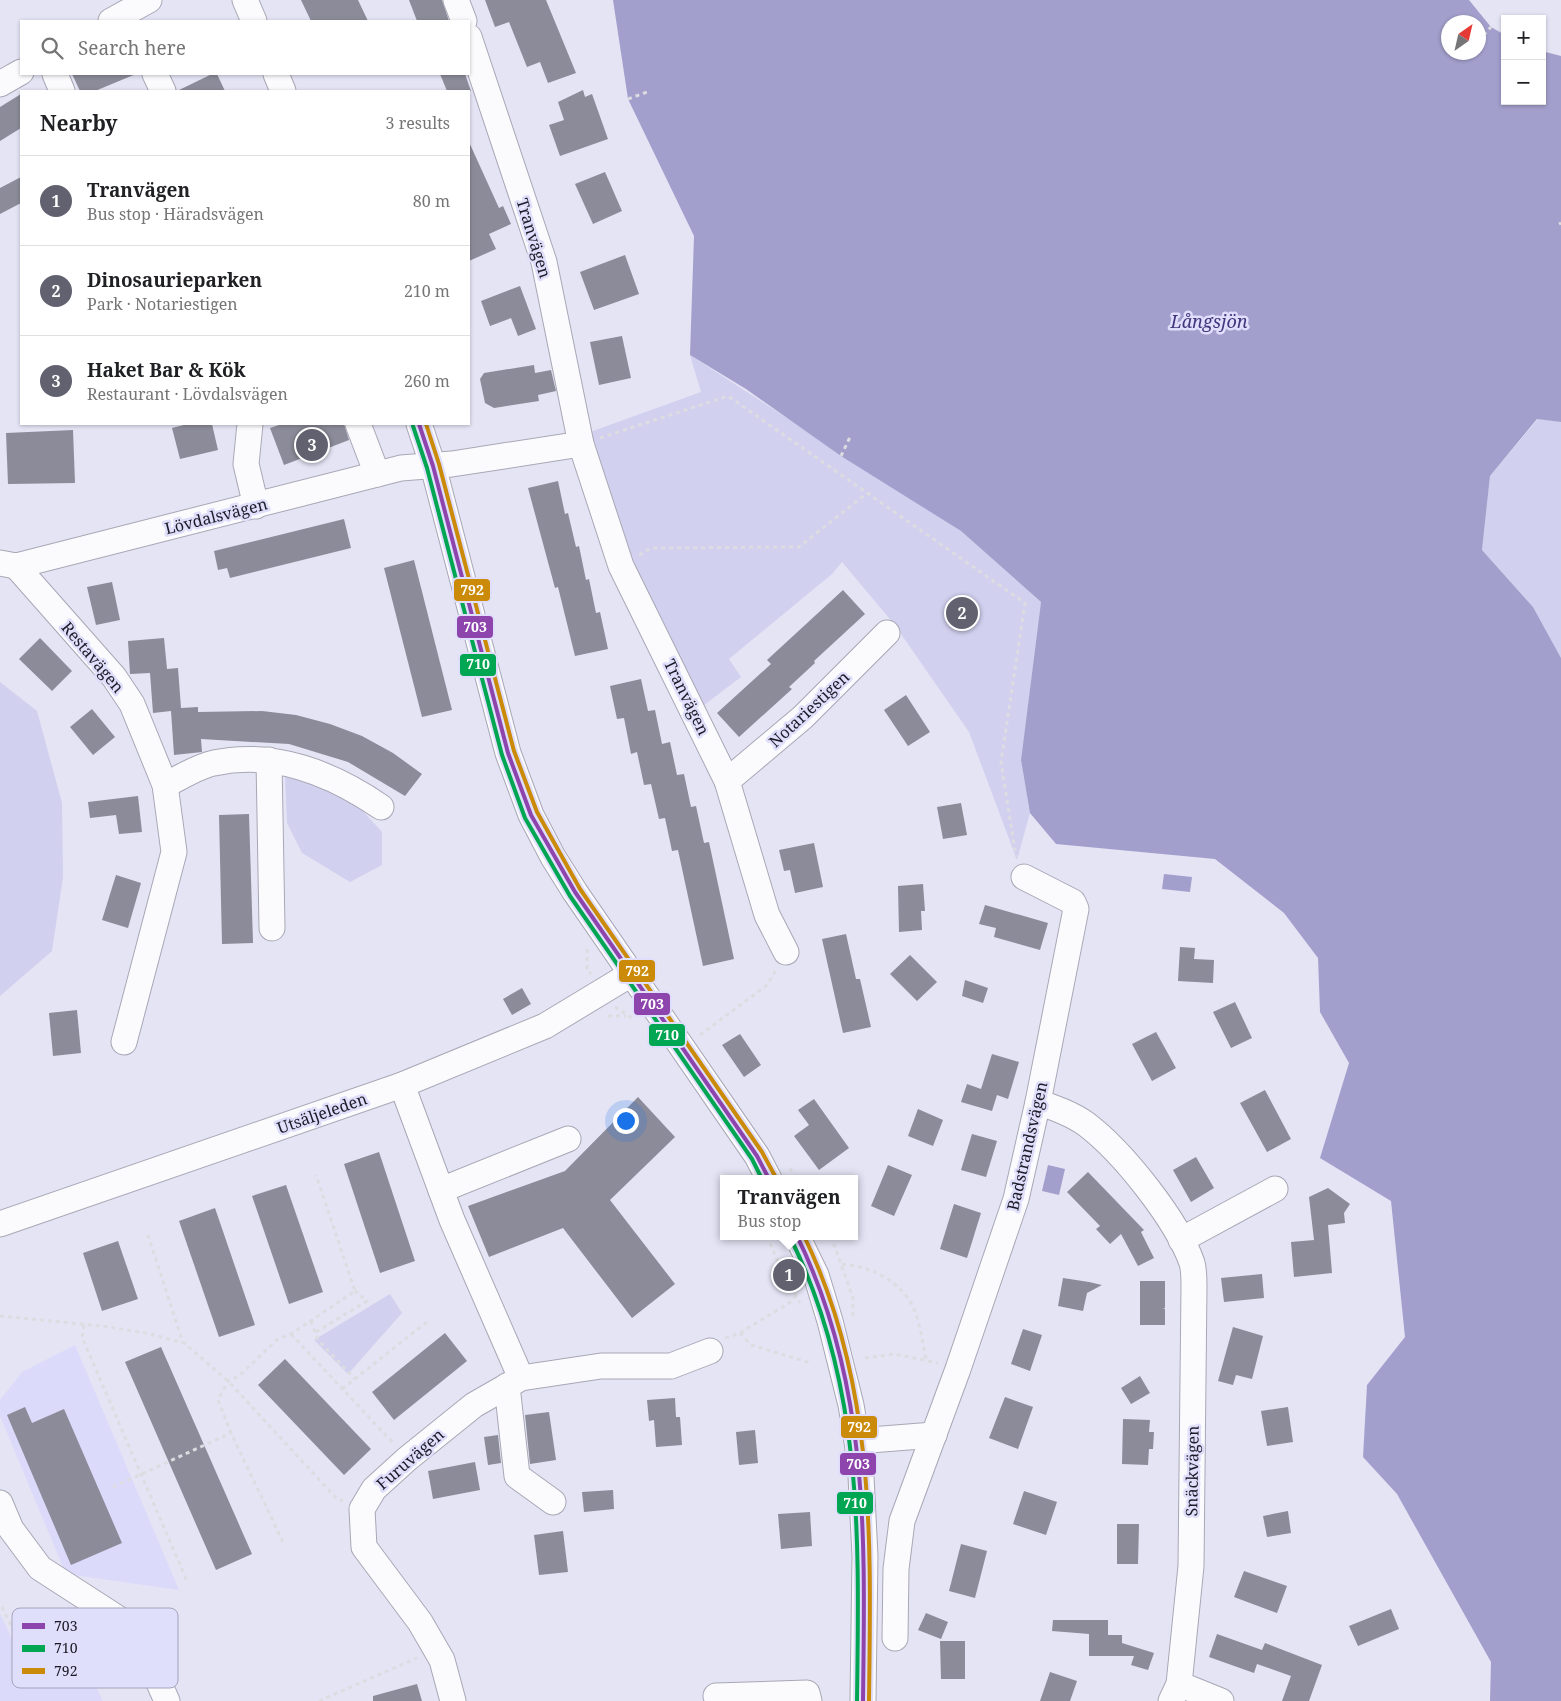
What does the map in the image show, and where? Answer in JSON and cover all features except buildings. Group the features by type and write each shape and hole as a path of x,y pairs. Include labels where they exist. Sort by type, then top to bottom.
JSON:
{"street":[{"path":"245,0 254,20"},
{"path":"456,0 464,20"},
{"name":"Tranvägen","path":"470,40 544,262 581,444 621,566 727,782 766,915 786,952"},
{"path":"0,84 20,73"},
{"path":"54,75 62,90"},
{"path":"155,75 163,90"},
{"path":"276,75 283,90"},
{"path":"250,425 246,464 256,506"},
{"path":"358,425 377,474"},
{"path":"419,425 433,466 497,715 521,791 553,857 631,974 757,1156 767,1175"},
{"path":"433,466 581,444"},
{"name":"Lövdalsvägen","path":"8,564 256,506 401,468 433,466"},
{"name":"Restavägen","path":"8,564 114,677 132,704 165,785 174,852 124,1042"},
{"name":"Notariestigen","path":"727,782 803,717 887,633"},
{"path":"165,785 213,763 269,760 325,775 360,792 382,807"},
{"path":"269,760 272,928"},
{"name":"Badstrandsvägen","path":"895,1638 896,1569 902,1521 958,1369 1016,1199 1038,1102 1076,909 1073,902 1024,876"},
{"name":"Utsäljeleden","path":"0,1224 402,1084 545,1026 631,974"},
{"path":"402,1084 441,1190 496,1325 514,1382 517,1476 553,1502"},
{"name":"Snäckvägen","path":"1038,1102 1071,1115 1103,1138 1136,1176 1181,1240 1192,1264 1194,1286 1191,1566 1175,1693"},
{"path":"441,1190 568,1139"},
{"path":"1181,1240 1275,1188"},
{"path":"799,1240 816,1275 830,1321 851,1405 857,1441 861,1476 864,1556 863,1701"},
{"name":"Furuvägen","path":"362,1509 374,1489 407,1459 474,1405 514,1382 601,1366 671,1366 710,1351"},
{"path":"857,1441 934,1435"},
{"path":"0,1503 11,1530 40,1568 102,1608"},
{"path":"362,1509 364,1547 420,1622 436,1649 442,1660 453,1701"},
{"path":"161,1688 167,1701"},
{"path":"1175,1693 1221,1701"},
{"path":"716,1696 808,1697"}],"path":[{"path":"1486,32 1491,27"},
{"path":"628,99 650,92"},
{"path":"581,444 728,396 1025,603 1002,762 1017,860 1024,876"},
{"path":"841,456 851,435"},
{"path":"621,566 651,548 799,547 867,493"},
{"path":"695,1027 701,1035 767,985 786,952"},
{"path":"316,1175 355,1291 367,1301 316,1332"},
{"path":"148,1235 184,1343"},
{"path":"770,1240 804,1311"},
{"path":"842,1264 867,1268 893,1283 904,1295 910,1303 918,1323 926,1359"},
{"path":"284,1542 231,1433 218,1400 228,1381 239,1376 278,1339 291,1334 355,1291"},
{"path":"710,1351 710,1342 740,1333 789,1303 796,1296"},
{"path":"0,1316 146,1333 184,1343 228,1381 337,1499 362,1509"},
{"path":"311,1320 318,1340 355,1379"},
{"path":"342,1389 427,1322"},
{"path":"84,1325 82,1338 139,1475 186,1581"},
{"path":"740,1333 751,1345 811,1363"},
{"path":"291,1334 407,1459"},
{"path":"865,1358 895,1354 926,1359 958,1369"},
{"path":"113,1487 231,1433"},
{"path":"2,1607 12,1627"},
{"path":"319,1701 436,1649"}],"shaded area":[{"path":"690,355 961,531 1041,602 1021,760 1030,813 1017,860 969,732 894,624 842,562 832,574 729,659 741,677 695,712 579,436 701,392"},
{"path":"1538,419 1561,422 1561,658 1533,607 1482,550 1490,476"},
{"path":"0,682 37,711 62,803 63,877 52,951 0,996"},
{"path":"285,776 348,795 382,832 382,865 350,882 302,853 287,823"},
{"path":"390,1294 402,1313 348,1374 314,1340"},
{"path":"75,1345 179,1590 66,1574 0,1416 0,1400 22,1372"},
{"path":"0,1614 12,1639 12,1688 97,1688 103,1701 0,1701"}],"water":[{"name":"Långsjön","path":"613,0 1469,0 1481,15 1441,15 1441,60 1486,60 1486,21 1491,27 1501,33 1501,105 1546,105 1546,52 1561,56 1561,422 1537,419 1490,476 1482,550 1533,607 1561,658 1561,1701 1490,1701 1491,1662 1397,1494 1363,1457 1367,1385 1405,1337 1391,1201 1320,1158 1349,1063 1320,1012 1318,958 1284,913 1215,859 1056,844 1030,813 1021,760 1041,602 961,531 841,456 746,389 690,355 694,236 628,99"},
{"path":"1164,874 1192,877 1190,892 1162,889"},
{"path":"1048,1165 1065,1169 1059,1195 1042,1191"}],"transit line":[{"name":"703","path":"419,425 433,466 508,753 531,815 575,892 757,1156 767,1175"},
{"name":"792","path":"426,425 439,464 514,751 537,812 580,889 762,1152 774,1175"},
{"name":"710","path":"413,426 427,468 502,755 525,818 570,896 752,1159 760,1175"},
{"name":"710","path":"791,1240 815,1295 832,1351 844,1408 852,1466 856,1523 858,1582 857,1701"},
{"name":"703","path":"799,1240 821,1292 838,1349 850,1406 858,1464 862,1522 864,1581 863,1701"},
{"name":"792","path":"806,1240 828,1292 845,1349 857,1406 864,1464 868,1523 870,1582 869,1701"}],"place":[{"name":"Haket Bar & Kök","path":"312,445"},
{"name":"Dinosaurieparken","path":"962,613"},
{"name":"Tranvägen","path":"789,1275"}]}
